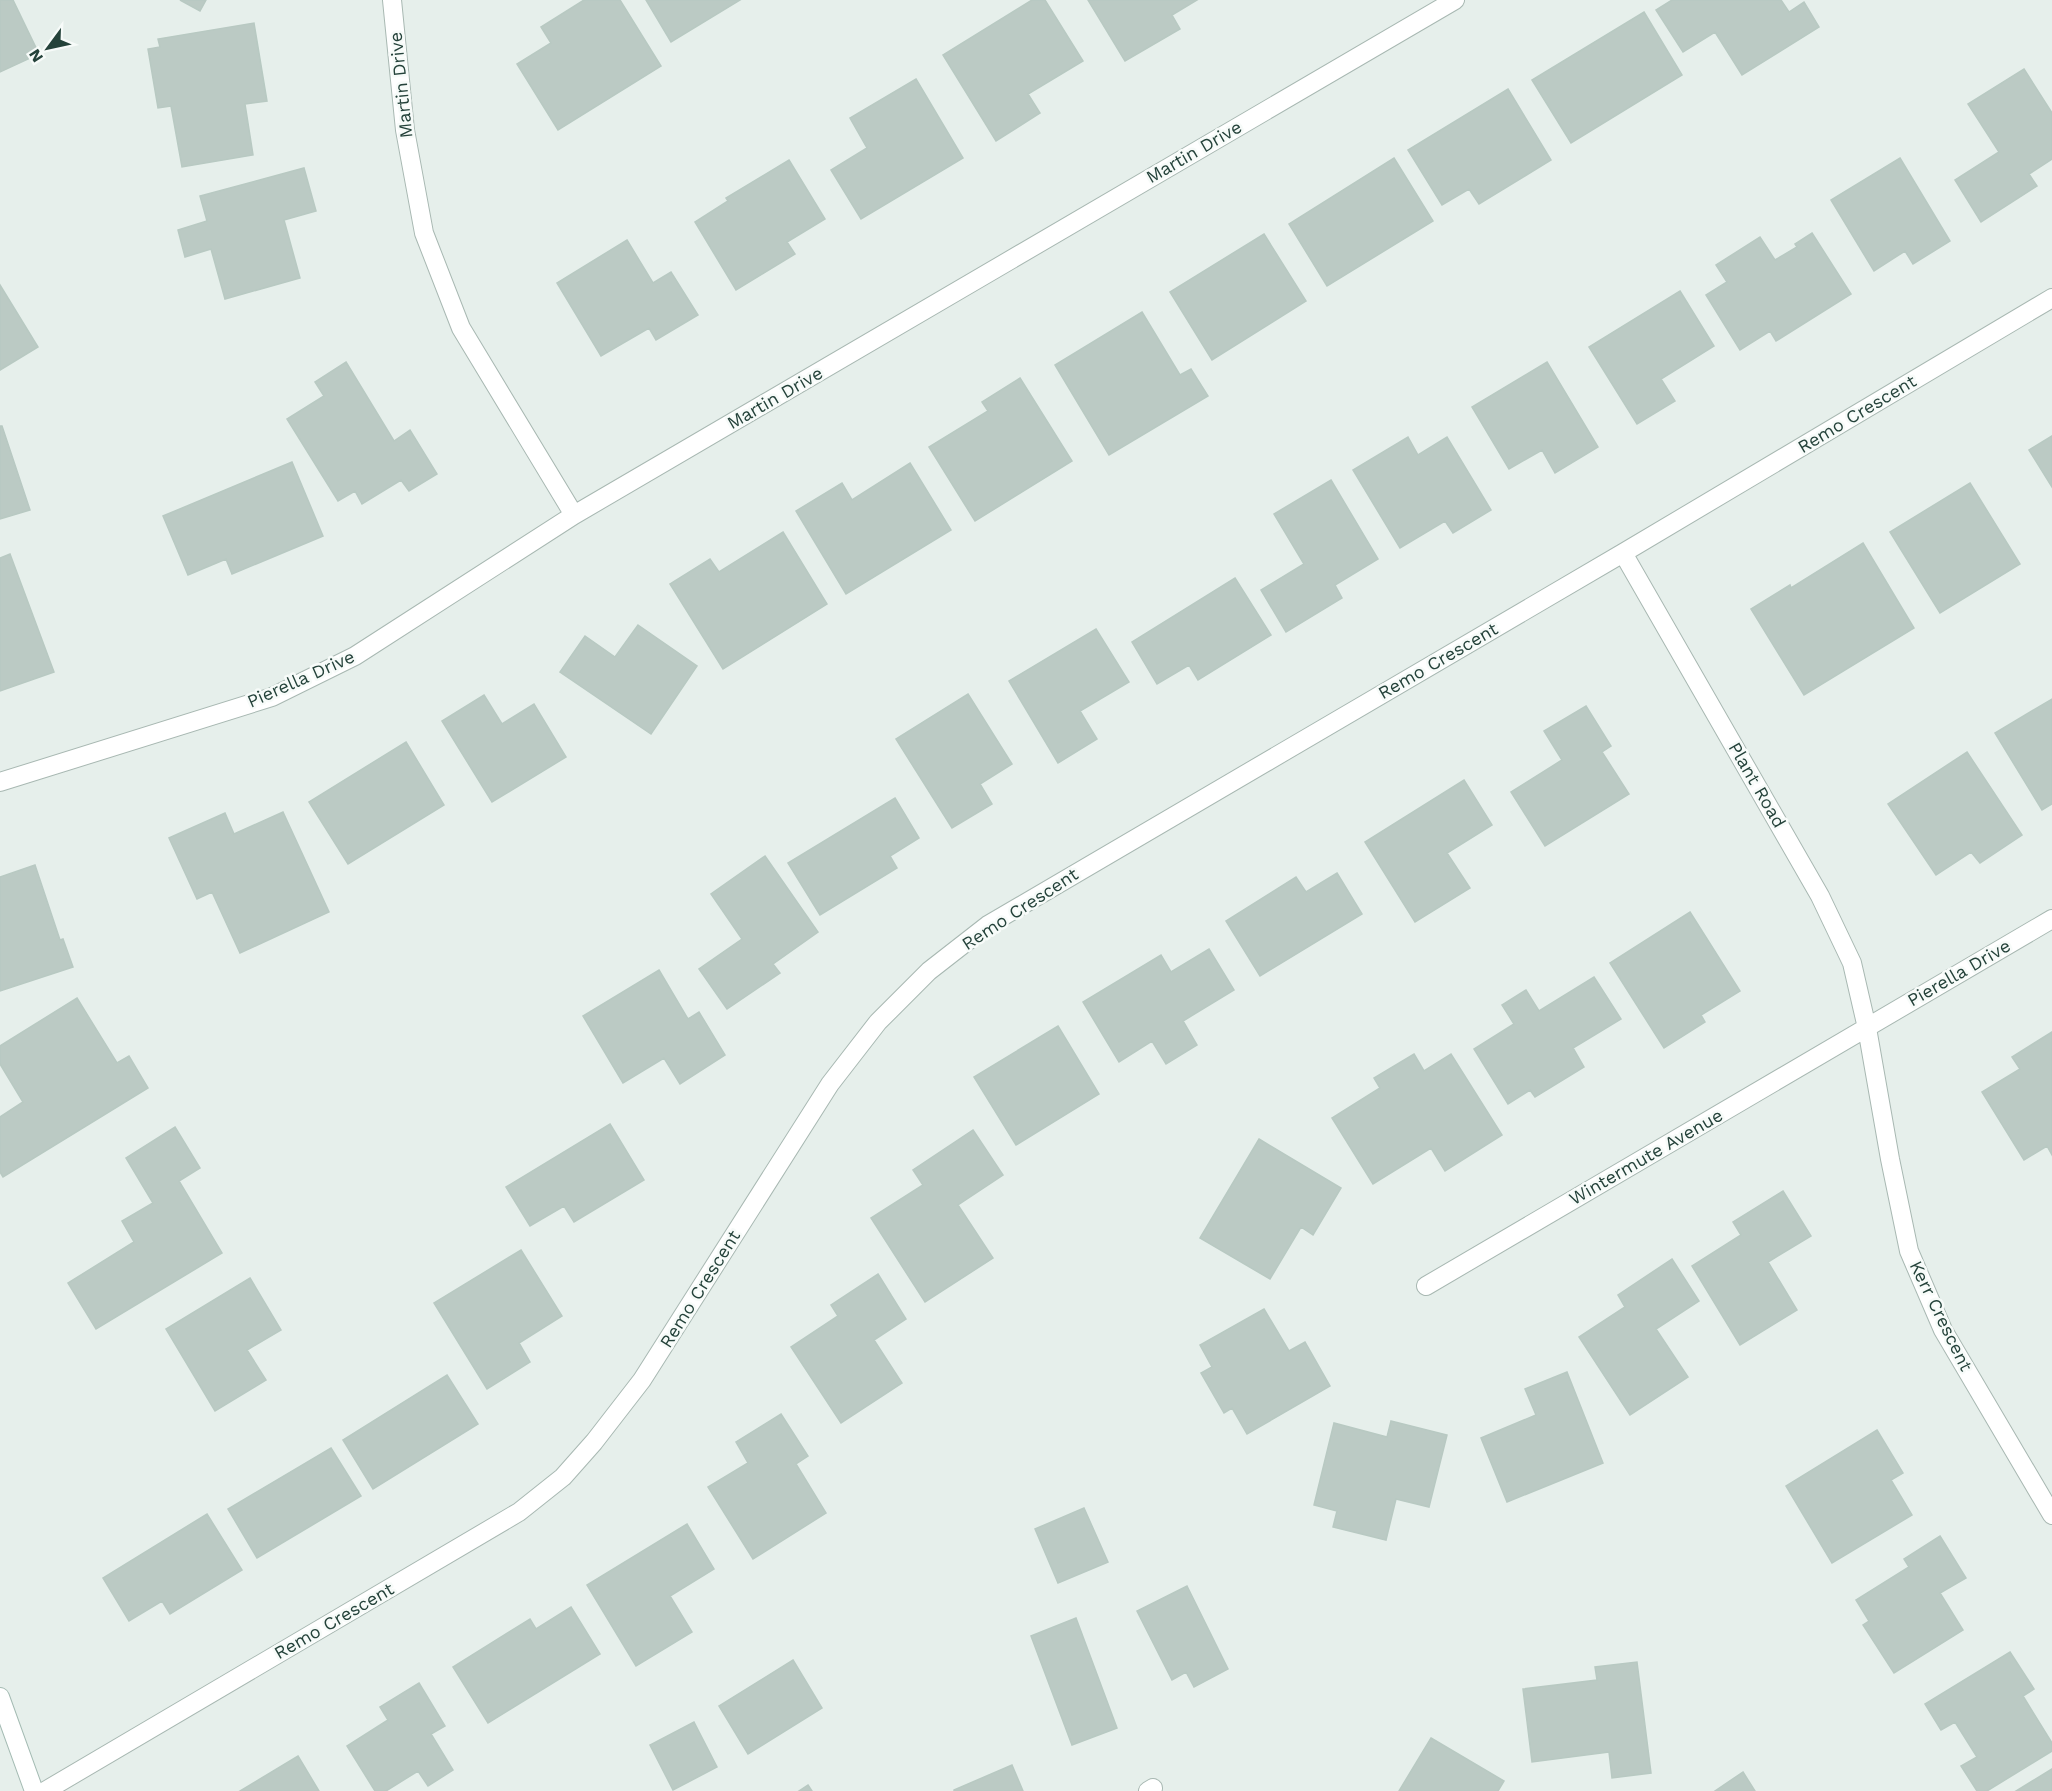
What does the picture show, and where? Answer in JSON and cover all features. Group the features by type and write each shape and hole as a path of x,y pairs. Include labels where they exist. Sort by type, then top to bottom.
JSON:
{"street":[{"name":"Martin Drive","path":"392,0 405,130 424,233 461,328 574,515 1455,0"},
{"name":"Remo Crescent","path":"45,1791 519,1512 563,1477 594,1442 642,1380 830,1084 878,1022 938,964 988,925 1623,553 2052,297"},
{"name":"Pierella Drive","path":"0,782 272,696 355,656 574,515"},
{"name":"Plant Road","path":"1623,553 1820,896 1852,963 1867,1028"},
{"name":"Pierella Drive","path":"1867,1028 2052,919"},
{"name":"Wintermute Avenue","path":"1426,1286 1867,1028"},
{"name":"Kerr Crescent","path":"1867,1028 1909,1251 1943,1330 2052,1515"},
{"path":"0,1697 34,1791"}],"building":[{"path":"0,0 13,0 39,54 0,72"},
{"path":"180,0 206,0 200,11"},
{"path":"584,0 620,0 661,66 558,130 517,64 551,43 541,27"},
{"path":"646,0 740,0 671,42"},
{"path":"1032,0 1045,0 1083,61 1028,94 1040,113 996,141 943,55"},
{"path":"1088,0 1197,0 1172,15 1180,29 1125,61"},
{"path":"1672,0 1781,0 1789,12 1804,2 1819,27 1742,75 1715,32 1683,52 1656,10"},
{"path":"1644,12 1682,75 1571,143 1532,80"},
{"path":"254,23 267,101 245,104 253,155 182,167 171,106 158,108 148,49 160,47 158,39"},
{"path":"2024,69 2052,113 2052,159 2029,174 2037,186 1981,222 1955,180 1999,152 1968,104"},
{"path":"916,79 963,158 861,219 831,170 867,148 850,118"},
{"path":"1508,89 1551,160 1479,204 1469,189 1442,205 1408,150"},
{"path":"1394,158 1433,221 1327,286 1289,224"},
{"path":"1900,158 1950,241 1913,264 1905,251 1874,271 1831,200"},
{"path":"789,160 825,219 787,242 795,254 736,290 695,222 728,201 726,198"},
{"path":"304,168 316,211 284,220 300,278 225,299 211,249 185,257 178,230 207,221 200,196"},
{"path":"1812,233 1851,294 1776,341 1770,331 1740,350 1706,295 1727,282 1716,265 1760,237 1775,260 1797,247 1795,244"},
{"path":"1264,234 1306,301 1212,360 1170,292"},
{"path":"627,240 653,283 671,272 698,315 656,340 649,328 601,356 557,283"},
{"path":"0,285 38,347 0,370"},
{"path":"1680,291 1714,346 1661,379 1675,401 1637,424 1589,347"},
{"path":"1142,312 1180,375 1191,369 1208,396 1109,455 1055,365"},
{"path":"346,362 394,441 410,430 437,474 409,491 401,480 362,504 355,491 338,501 287,419 324,396 315,382"},
{"path":"1547,362 1598,447 1555,473 1542,450 1509,469 1472,407"},
{"path":"1020,378 1072,461 975,521 929,447 988,411 982,402"},
{"path":"0,426 2,426 30,510 0,519"},
{"path":"2052,436 2052,487 2029,450"},
{"path":"1408,437 1418,455 1447,437 1491,510 1453,533 1445,521 1400,548 1353,470"},
{"path":"292,462 323,536 232,574 226,559 188,575 163,516"},
{"path":"910,463 951,530 846,594 796,511 842,483 852,500"},
{"path":"1331,480 1378,559 1335,585 1342,598 1286,632 1261,590 1304,564 1274,514"},
{"path":"1970,483 2020,564 1940,613 1890,532"},
{"path":"783,532 827,604 723,669 670,584 710,559 719,572"},
{"path":"1863,543 1914,628 1804,695 1751,609 1790,585 1791,588"},
{"path":"10,554 54,672 0,691 0,558"},
{"path":"1235,578 1271,635 1198,680 1189,665 1157,684 1132,642"},
{"path":"638,625 697,666 651,734 560,672 585,636 615,657"},
{"path":"1096,629 1129,682 1080,711 1097,739 1058,763 1009,681"},
{"path":"968,694 1012,764 980,784 992,804 952,828 896,739"},
{"path":"484,695 502,724 534,704 566,757 492,802 442,721"},
{"path":"2052,699 2052,804 2042,810 1995,733"},
{"path":"1586,706 1611,746 1602,752 1629,794 1545,846 1511,792 1562,760 1544,731"},
{"path":"406,742 444,805 348,864 309,802"},
{"path":"1967,752 2022,835 1980,863 1971,852 1936,875 1888,804"},
{"path":"1464,780 1492,825 1447,853 1470,888 1415,922 1365,842"},
{"path":"895,798 919,838 890,856 897,868 820,915 788,863"},
{"path":"283,812 329,912 240,953 212,892 197,899 169,838 225,813 234,834"},
{"path":"765,856 818,932 773,964 780,973 727,1009 699,969 742,939 711,894"},
{"path":"35,865 60,940 63,939 73,967 0,991 0,877"},
{"path":"1337,873 1362,914 1260,976 1226,921 1296,877 1306,892"},
{"path":"1690,912 1740,991 1701,1015 1705,1022 1664,1048 1610,963"},
{"path":"1209,949 1234,990 1183,1021 1197,1045 1166,1064 1152,1041 1119,1062 1083,1002 1161,955 1171,972"},
{"path":"659,970 688,1019 699,1012 725,1055 680,1084 664,1058 623,1083 583,1016"},
{"path":"1594,977 1621,1019 1573,1048 1584,1067 1535,1097 1530,1090 1508,1104 1474,1049 1514,1024 1502,1005 1526,990 1539,1011"},
{"path":"77,998 117,1063 129,1056 148,1088 3,1177 0,1172 0,1117 23,1102 0,1064 0,1046"},
{"path":"1058,1026 1099,1094 1016,1145 974,1077"},
{"path":"2052,1032 2052,1155 2047,1146 2024,1160 1982,1092 2020,1069 2012,1057"},
{"path":"1414,1054 1424,1071 1451,1054 1502,1135 1445,1171 1431,1148 1373,1184 1332,1118 1380,1088 1374,1078"},
{"path":"610,1124 644,1180 574,1222 564,1206 530,1226 506,1187"},
{"path":"175,1127 200,1168 179,1181 222,1253 96,1329 68,1283 134,1242 122,1221 153,1203 126,1158"},
{"path":"973,1130 1003,1175 958,1205 993,1258 925,1302 871,1218 923,1185 913,1170"},
{"path":"1259,1139 1341,1188 1313,1235 1301,1227 1270,1279 1200,1238"},
{"path":"1783,1191 1811,1236 1768,1262 1797,1310 1740,1345 1692,1266 1741,1235 1733,1222"},
{"path":"521,1250 562,1316 519,1343 530,1362 487,1389 434,1303"},
{"path":"1672,1259 1699,1301 1656,1329 1688,1377 1630,1415 1579,1337 1625,1307 1618,1295"},
{"path":"878,1274 906,1319 874,1340 902,1383 841,1423 791,1347 838,1316 831,1305"},
{"path":"250,1278 281,1330 247,1350 266,1380 215,1411 166,1329"},
{"path":"1264,1309 1289,1351 1305,1342 1330,1386 1247,1434 1232,1408 1224,1413 1201,1373 1212,1367 1200,1345"},
{"path":"1567,1372 1603,1463 1507,1502 1481,1438 1536,1415 1525,1389"},
{"path":"447,1375 478,1424 373,1489 343,1440"},
{"path":"781,1414 808,1456 796,1464 826,1513 753,1559 708,1487 748,1463 736,1442"},
{"path":"1391,1421 1447,1435 1429,1507 1396,1499 1386,1540 1333,1527 1337,1511 1314,1505 1334,1423 1387,1437"},
{"path":"1877,1430 1903,1473 1891,1480 1912,1515 1832,1563 1786,1486"},
{"path":"331,1448 361,1496 257,1558 228,1509"},
{"path":"1084,1508 1108,1562 1058,1583 1035,1529"},
{"path":"207,1514 242,1570 170,1614 162,1601 129,1621 103,1578"},
{"path":"687,1524 714,1569 670,1596 692,1632 636,1666 587,1585"},
{"path":"1940,1536 1966,1578 1940,1593 1963,1630 1894,1673 1863,1625 1869,1621 1856,1600 1909,1567 1904,1559"},
{"path":"1187,1586 1228,1669 1194,1687 1186,1672 1172,1680 1137,1611"},
{"path":"571,1607 600,1654 488,1723 453,1667 530,1619 536,1629"},
{"path":"1076,1618 1117,1728 1072,1745 1031,1636"},
{"path":"2010,1652 2034,1689 2023,1696 2052,1743 2052,1751 1987,1791 1977,1791 1961,1766 1977,1757 1955,1722 1941,1730 1925,1704"},
{"path":"793,1660 822,1708 748,1754 719,1706"},
{"path":"1637,1662 1651,1773 1612,1778 1609,1752 1532,1762 1523,1689 1597,1680 1595,1667"},
{"path":"419,1683 445,1726 431,1734 453,1770 428,1786 418,1771 386,1791 375,1791 347,1746 388,1720 380,1707"},
{"path":"694,1722 717,1767 673,1790 650,1745"},
{"path":"1431,1738 1504,1781 1498,1791 1399,1791"},
{"path":"298,1756 319,1791 240,1791"},
{"path":"1012,1765 1023,1791 954,1791 954,1790"},
{"path":"2052,1769 2052,1791 2016,1791"},
{"path":"1743,1772 1755,1791 1715,1791"},
{"path":"808,1785 812,1791 799,1791"}]}
